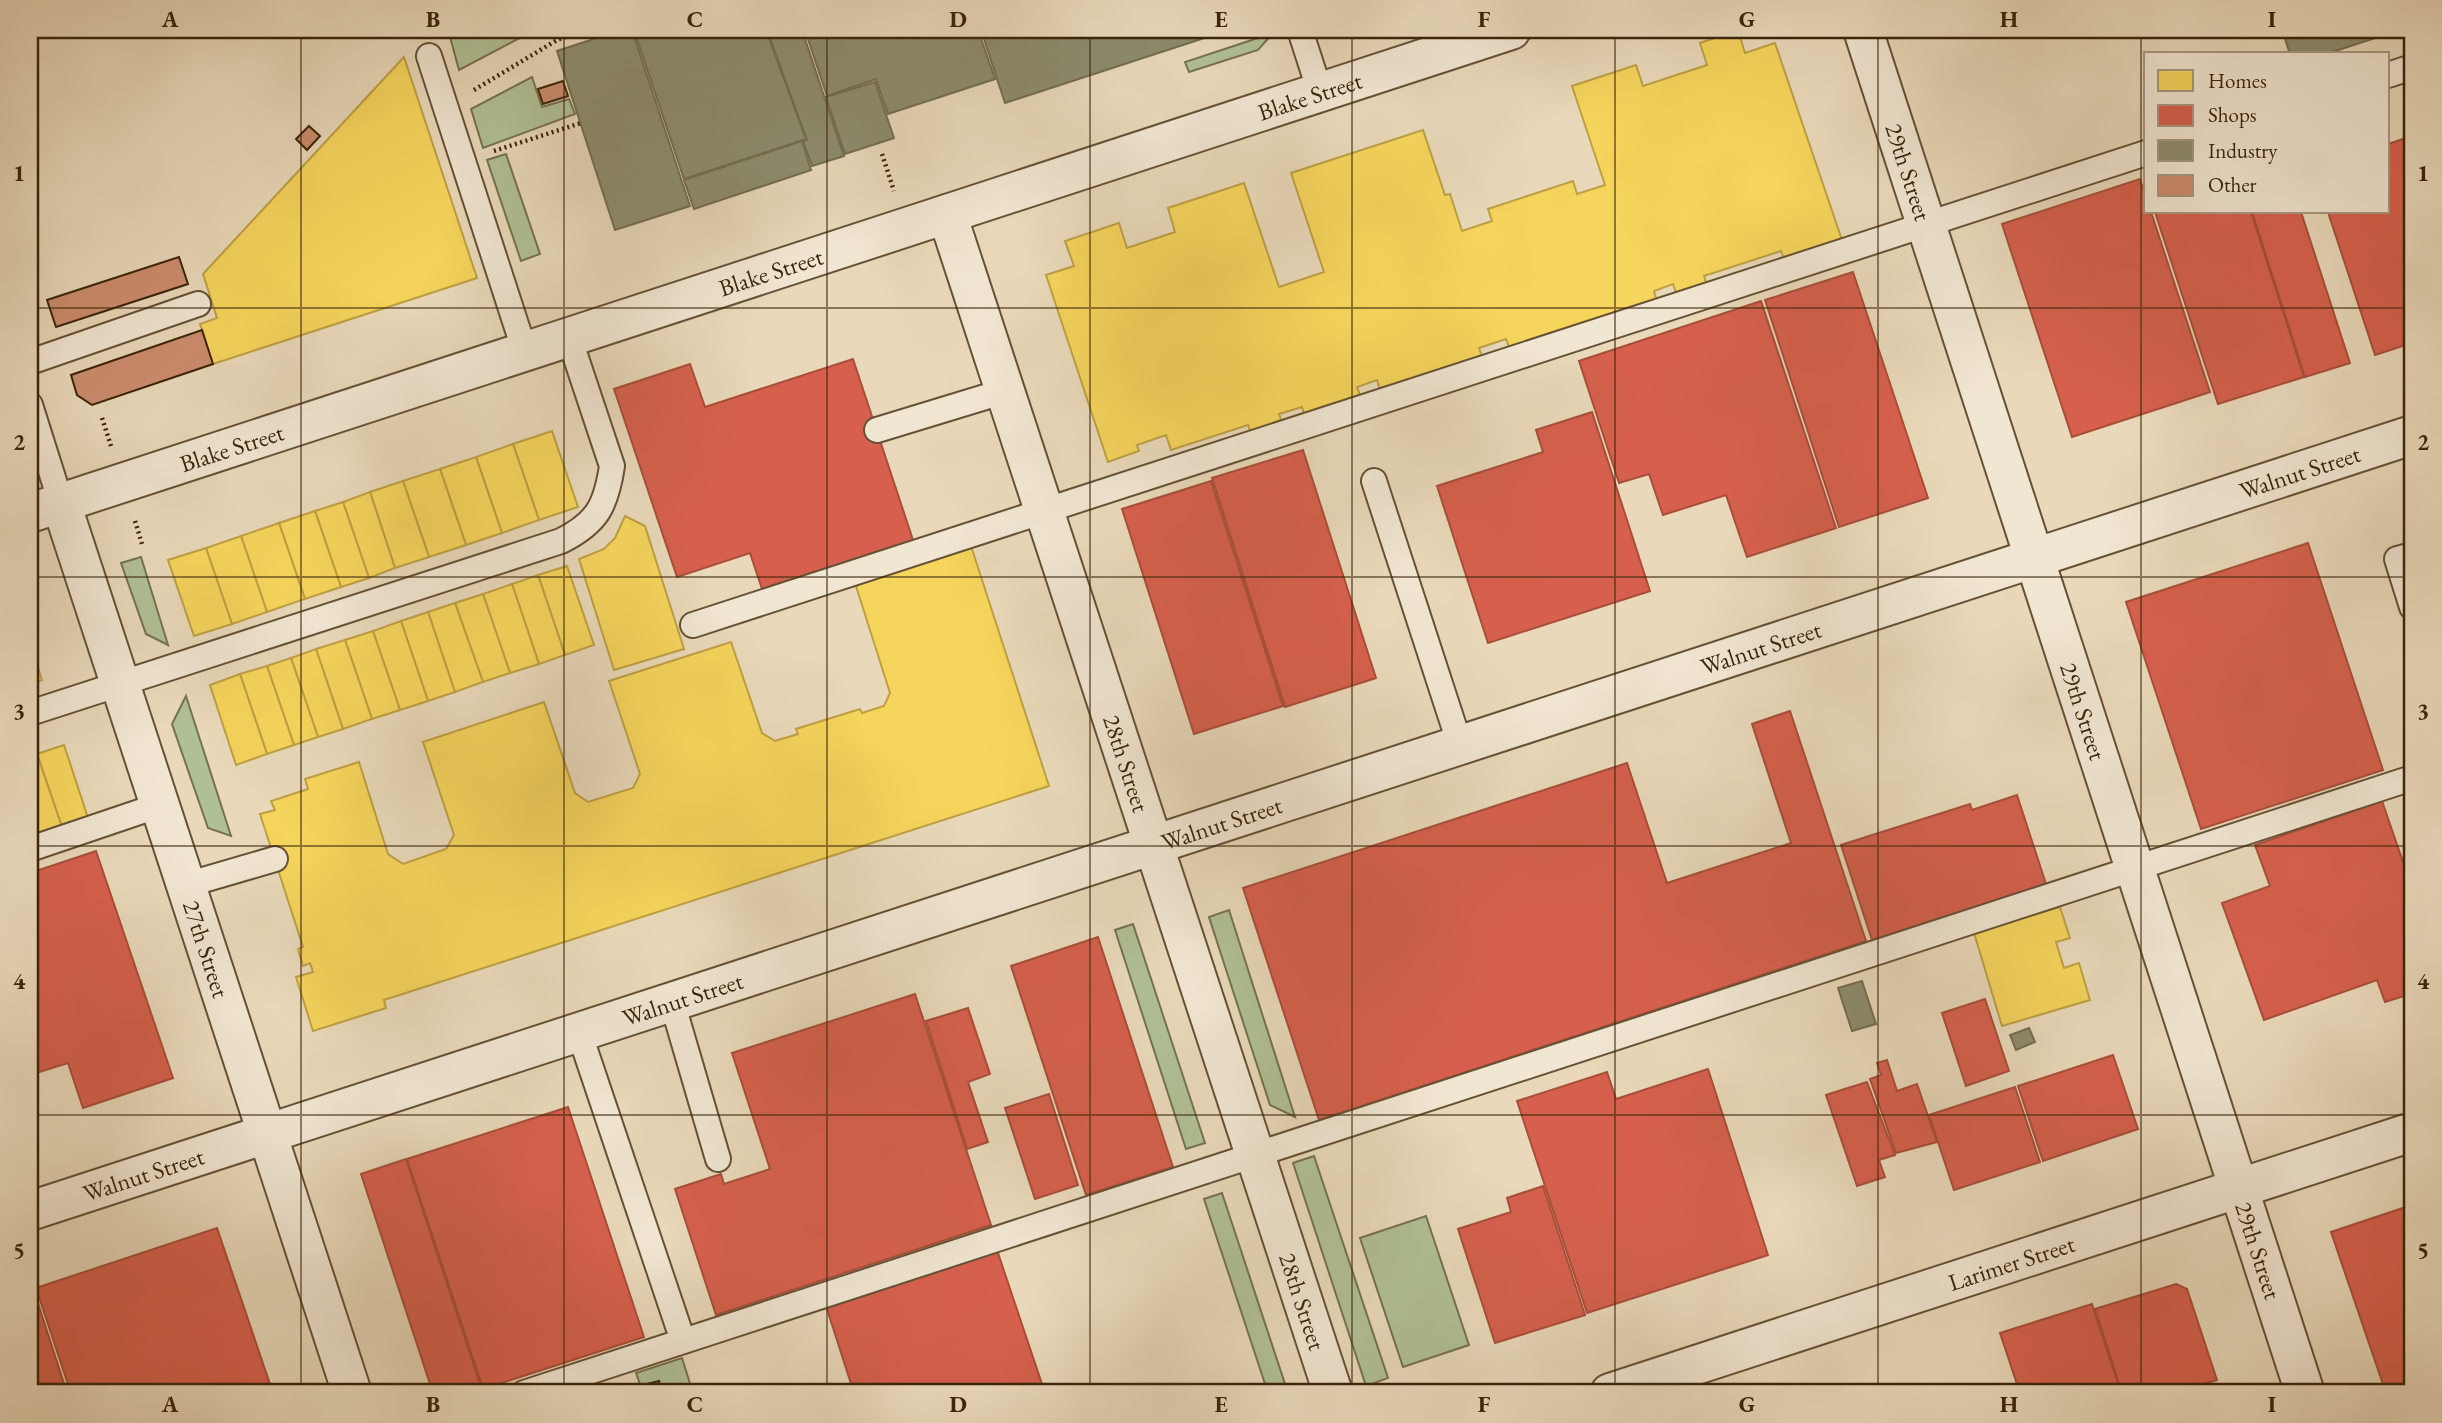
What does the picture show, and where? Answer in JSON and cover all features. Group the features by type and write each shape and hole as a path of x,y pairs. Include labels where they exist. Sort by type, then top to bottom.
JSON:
{"street":[{"name":"Blake Street","path":"45,508 1511,30"},
{"name":"29th Street","path":"1863,30 2305,1393"},
{"name":"28th Street","path":"947,214 1333,1393"},
{"name":"Walnut Street","path":"30,1211 2412,435"},
{"name":"27th Street","path":"45,508 120,684 352,1393"},
{"name":"Larimer Street","path":"1610,1393 2412,1132"}],"lane":[{"path":"1300,30 1320,92"},
{"path":"429,56 525,352"},
{"path":"2390,74 2412,67"},
{"path":"693,625 2144,154"},
{"path":"30,362 198,304"},
{"path":"30,713 561,541 585,529 600,511 609,488 612,466 569,337"},
{"path":"877,430 1005,391"},
{"path":"30,405 45,508"},
{"path":"1374,481 1460,745"},
{"path":"2412,555 2397,559 2412,607"},
{"path":"524,1393 2412,779"},
{"path":"30,849 160,805"},
{"path":"186,885 275,859"},
{"path":"672,1002 718,1159"},
{"path":"579,1032 682,1341"}],"path":[{"path":"446,107 557,40 586,30"},
{"path":"464,162 581,123"}],"green space":[{"path":"453,30 535,30 459,70 449,33"},
{"path":"1273,33 1258,50 1189,72 1185,62"},
{"path":"532,77 542,107 569,99 575,114 483,148 471,109"},
{"path":"506,154 540,254 521,261 487,160"},
{"path":"141,557 168,645 146,634 121,563"},
{"path":"186,696 231,836 208,828 172,724"},
{"path":"1229,910 1295,1117 1270,1105 1209,917"},
{"path":"1133,924 1205,1143 1186,1149 1115,930"},
{"path":"1314,1156 1388,1378 1366,1386 1293,1163"},
{"path":"1222,1193 1288,1393 1268,1393 1204,1199"},
{"path":"1426,1216 1469,1345 1403,1367 1360,1238"},
{"path":"682,1358 693,1393 643,1393 636,1373"}],"building: Homes":[{"path":"1738,30 1745,53 1775,43 1843,243 1785,262 1781,251 1704,276 1707,286 1677,296 1673,284 1654,291 1657,302 1510,350 1506,339 1479,348 1483,360 1381,393 1377,380 1357,387 1361,398 1305,417 1302,407 1279,414 1283,426 1252,436 1248,425 1171,450 1166,435 1137,445 1139,451 1108,462 1046,275 1074,266 1065,241 1119,223 1127,248 1175,232 1168,208 1244,183 1279,287 1324,272 1291,173 1423,130 1445,195 1450,194 1462,231 1492,221 1488,209 1573,181 1577,194 1605,185 1572,86 1636,65 1643,86 1707,65 1700,43"},
{"path":"404,57 477,278 213,364 200,324 217,318 203,274"},
{"path":"552,431 578,507 539,520 513,444"},
{"path":"513,444 539,520 502,533 476,457"},
{"path":"476,457 502,533 466,545 440,469"},
{"path":"440,469 466,545 429,557 403,481"},
{"path":"403,481 429,557 395,568 370,492"},
{"path":"370,492 395,568 369,578 343,502"},
{"path":"343,502 369,578 341,587 315,511"},
{"path":"315,511 341,587 305,599 279,523"},
{"path":"625,516 645,526 684,649 614,670 579,559 604,549 615,538"},
{"path":"279,523 305,599 267,612 241,536"},
{"path":"241,536 267,612 232,624 206,548"},
{"path":"971,546 1049,786 384,1000 386,1008 313,1031 296,977 313,972 310,963 303,966 298,949 303,947 260,814 275,810 271,801 308,789 305,779 359,762 388,854 403,864 446,849 454,835 423,742 544,702 575,793 588,802 633,788 640,774 609,681 731,642 762,733 775,741 798,734 796,729 860,709 862,713 884,706 890,693 855,583"},
{"path":"206,548 232,624 194,636 168,560"},
{"path":"567,566 594,645 565,655 538,575"},
{"path":"538,575 565,655 539,664 512,584"},
{"path":"512,584 539,664 510,673 483,594"},
{"path":"483,594 510,673 483,682 455,603"},
{"path":"455,603 483,682 455,692 428,612"},
{"path":"428,612 455,692 428,701 401,621"},
{"path":"401,621 428,701 400,710 373,631"},
{"path":"373,631 400,710 372,719 345,640"},
{"path":"345,640 372,719 343,729 316,649"},
{"path":"30,643 42,680 30,684"},
{"path":"316,649 343,729 318,737 291,658"},
{"path":"291,658 318,737 294,745 267,666"},
{"path":"267,666 294,745 267,754 240,674"},
{"path":"240,674 267,754 236,765 210,685"},
{"path":"64,745 88,818 62,827 37,754"},
{"path":"37,754 62,827 35,836 30,820 30,756"},
{"path":"2060,907 2070,938 2056,942 2064,968 2079,963 2090,1000 2002,1026 1974,933"}],"building: Shops":[{"path":"2412,136 2412,343 2375,355 2329,214 2390,214 2390,143"},
{"path":"2140,179 2144,192 2144,214 2152,214 2210,392 2072,437 2002,224"},
{"path":"2156,214 2252,214 2304,377 2218,404"},
{"path":"2253,214 2302,214 2350,363 2305,377"},
{"path":"1853,272 1928,498 1839,527 1765,300"},
{"path":"1761,301 1836,528 1747,557 1726,495 1663,515 1649,474 1619,483 1579,361"},
{"path":"853,359 915,546 764,595 750,553 677,577 614,389 690,364 705,407"},
{"path":"1592,412 1650,591 1488,643 1437,486 1543,452 1536,430"},
{"path":"1303,450 1376,678 1285,707 1212,478"},
{"path":"1211,481 1283,706 1194,734 1122,509"},
{"path":"2308,543 2383,770 2201,829 2126,602"},
{"path":"1790,711 1866,941 1319,1120 1243,888 1627,763 1667,883 1791,843 1752,724"},
{"path":"2017,795 2046,884 1872,940 1841,845 1970,804 1972,810"},
{"path":"2382,801 2412,888 2412,1002 2407,1004 2404,996 2385,1002 2377,980 2264,1020 2222,903 2270,886 2255,845"},
{"path":"96,851 173,1078 83,1108 68,1063 30,1075 30,873"},
{"path":"1098,937 1173,1167 1086,1195 1011,966"},
{"path":"915,994 991,1225 716,1315 675,1189 721,1174 724,1184 770,1169 732,1053"},
{"path":"1985,999 2009,1071 1966,1086 1942,1013"},
{"path":"968,1008 990,1074 968,1082 988,1142 967,1149 926,1021"},
{"path":"2113,1055 2138,1129 2043,1161 2018,1086"},
{"path":"1887,1060 1897,1091 1917,1084 1937,1142 1896,1153 1870,1079 1881,1075 1877,1063"},
{"path":"1708,1069 1768,1255 1587,1313 1517,1101 1607,1072 1616,1099"},
{"path":"1867,1082 1895,1155 1879,1160 1885,1177 1857,1186 1826,1095"},
{"path":"2015,1087 2040,1162 1954,1190 1929,1115"},
{"path":"1049,1094 1078,1185 1035,1199 1005,1108"},
{"path":"568,1107 644,1337 483,1389 407,1159"},
{"path":"406,1159 482,1390 474,1393 433,1393 361,1174"},
{"path":"1543,1186 1585,1315 1495,1343 1458,1229 1511,1212 1507,1198"},
{"path":"2412,1205 2412,1393 2386,1393 2331,1232"},
{"path":"217,1228 273,1393 71,1393 36,1288"},
{"path":"997,1250 1045,1393 854,1393 826,1306"},
{"path":"2176,1284 2187,1289 2217,1380 2174,1393 2122,1393 2095,1309"},
{"path":"33,1288 67,1393 30,1393 30,1289"},
{"path":"2092,1304 2121,1393 2020,1393 2000,1333"}],"building: Industry":[{"path":"621,30 632,30 690,206 615,230 557,51"},
{"path":"634,30 766,30 806,139 684,179"},
{"path":"767,30 802,30 844,156 812,166 803,141 807,140"},
{"path":"805,30 978,30 995,79 888,114 876,79 827,96"},
{"path":"981,30 1218,30 1220,33 1005,103"},
{"path":"2282,30 2400,30 2332,52 2289,52"},
{"path":"875,82 894,138 845,154 826,97"},
{"path":"802,141 811,170 694,209 684,180"},
{"path":"1862,981 1876,1024 1852,1031 1838,988"},
{"path":"2029,1028 2035,1042 2016,1050 2010,1035"}],"building: Other":[{"path":"563,81 568,96 543,104 538,89"},
{"path":"309,126 320,136 307,150 296,139"},
{"path":"179,257 188,284 56,327 47,300"},
{"path":"202,330 213,364 92,405 77,395 71,375"},
{"path":"659,1381 661,1393 649,1393 647,1384"}]}
